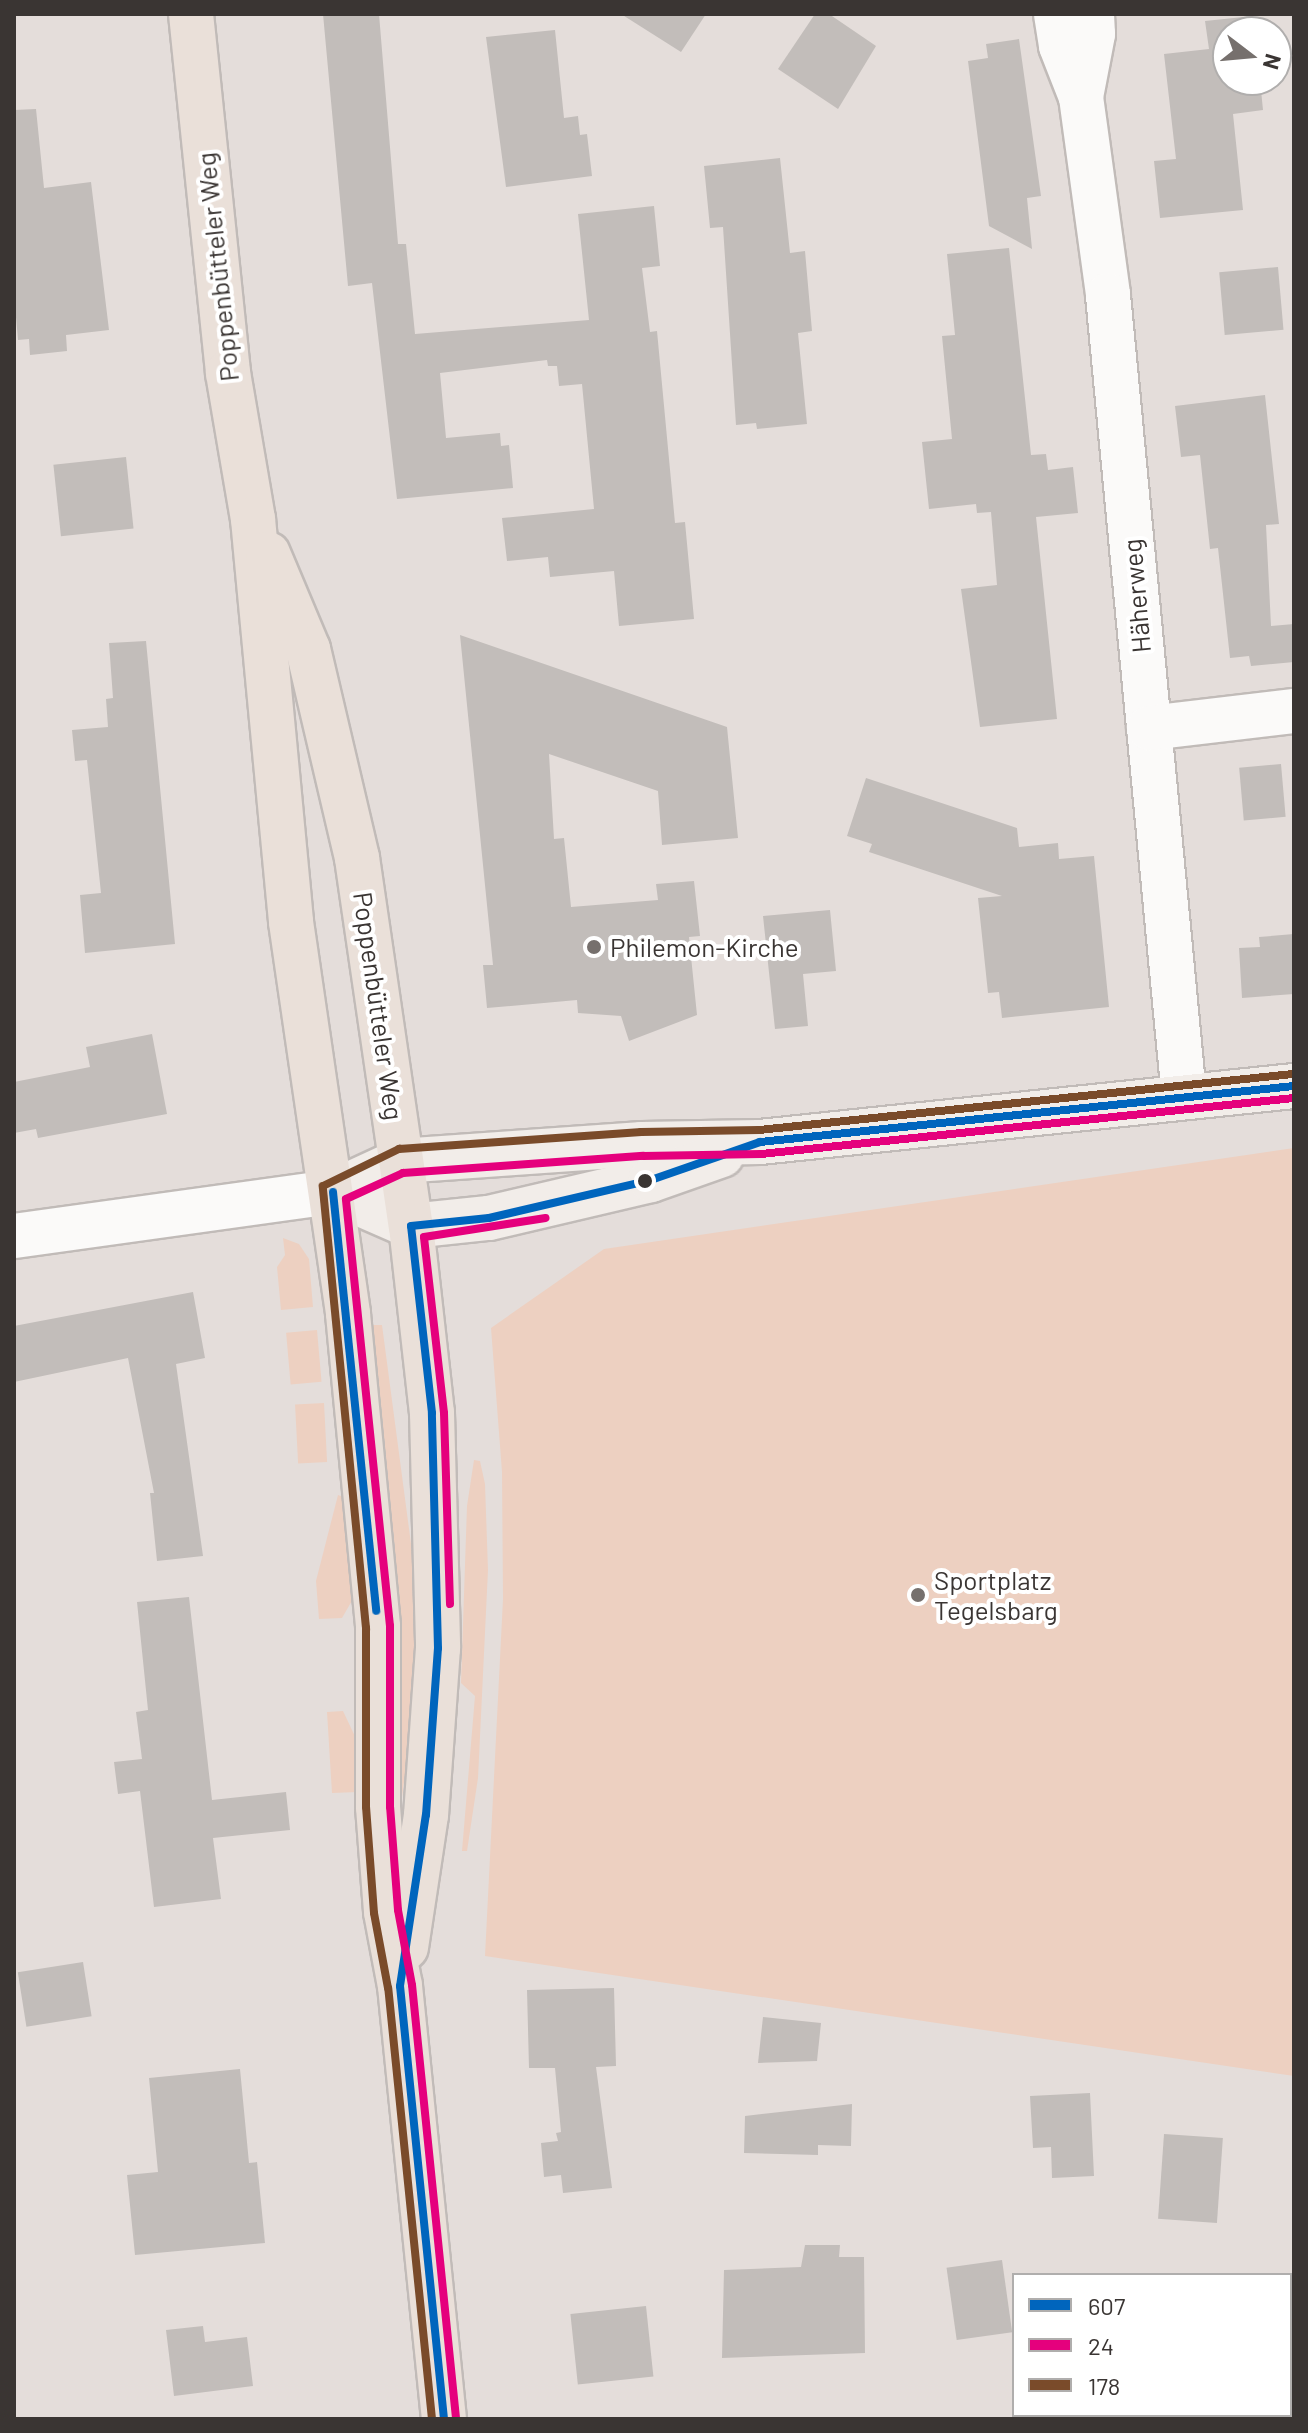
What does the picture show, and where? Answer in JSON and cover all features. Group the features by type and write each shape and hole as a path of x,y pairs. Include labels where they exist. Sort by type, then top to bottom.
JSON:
{"main road":[{"name":"Poppenbütteler Weg","path":"191,14 228,373 253,519 273,771 333,1192 378,1627 378,1807 386,1912 400,1986 444,2419"},
{"name":"Poppenbütteler Weg","path":"253,519 308,649 341,786 376,966 411,1226 432,1413 438,1648 426,1815 400,1986"}],"street":[{"name":"Häherweg","path":"1056,14 1061,46 1081,97 1108,295 1184,1096"},
{"name":"Häherweg","path":"1081,97 1093,34 1092,14"},
{"path":"1149,728 1294,711"},
{"path":"14,1236 333,1192 400,1161 642,1144 760,1142 1294,1086"},
{"path":"333,1192 411,1226 489,1218 637,1183 760,1142"}],"shaded area":[{"name":"Sportplatz Tegelsbarg","path":"1294,1148 1294,2076 485,1956 503,1599 502,1472 491,1328 604,1249"},
{"path":"283,1238 299,1244 309,1259 313,1307 281,1310 277,1267 285,1255"},
{"path":"373,1325 382,1325 417,1589 411,1731 401,1804 395,1551"},
{"path":"317,1330 322,1382 291,1385 286,1333"},
{"path":"324,1403 327,1462 298,1463 295,1405"},
{"path":"474,1460 480,1461 485,1484 488,1570 478,1778 467,1851 462,1851 475,1696 461,1683 467,1506"},
{"path":"338,1495 343,1497 353,1599 342,1618 319,1619 316,1581"},
{"path":"343,1711 360,1747 358,1792 332,1793 327,1712"}],"building":[{"path":"323,14 379,14 398,244 406,244 415,334 589,320 578,214 654,206 660,266 642,268 650,332 657,331 675,523 685,522 694,619 619,626 614,571 550,577 548,557 507,561 502,518 594,509 582,384 559,386 557,366 548,366 547,360 440,373 446,438 500,433 501,446 509,445 513,488 397,499 372,283 348,286"},
{"path":"621,14 706,14 681,52"},
{"path":"815,14 829,14 876,46 838,109 778,69"},
{"path":"1212,20 1212,96 1262,96 1263,110 1233,114 1243,210 1160,218 1154,161 1176,159 1164,54 1209,49 1205,21"},
{"path":"555,30 564,118 578,116 580,135 587,134 592,176 506,187 486,37"},
{"path":"1019,39 1041,196 1027,198 1032,249 989,226 968,61 988,58 986,44"},
{"path":"36,109 44,188 91,182 109,330 66,335 67,351 30,355 29,339 18,340 14,294 14,110"},
{"path":"780,158 790,253 805,251 812,331 798,333 807,424 757,429 756,423 736,425 723,227 710,228 704,166"},
{"path":"1009,248 1031,455 1046,454 1048,470 1073,467 1078,513 1036,517 1057,719 980,727 961,589 997,585 991,512 977,513 976,504 929,509 922,442 952,439 942,336 955,335 947,254"},
{"path":"1278,267 1283,330 1225,335 1219,272"},
{"path":"1265,395 1279,524 1266,525 1271,626 1294,624 1294,662 1251,666 1249,656 1230,658 1218,548 1210,549 1200,455 1181,457 1175,406"},
{"path":"126,457 134,529 61,536 53,465"},
{"path":"460,635 727,727 738,838 662,845 658,791 549,754 554,839 564,838 571,907 658,900 656,884 694,881 700,936 689,937 697,1015 629,1041 621,1016 578,1013 577,1000 487,1008 483,965 493,965"},
{"path":"146,641 175,944 85,953 80,895 101,893 87,760 75,761 72,730 108,727 106,699 113,698 109,643"},
{"path":"1281,764 1286,817 1244,820 1239,768"},
{"path":"866,778 1017,828 1019,847 1058,843 1059,859 1094,856 1109,1007 1002,1018 999,992 988,993 978,898 1002,896 869,852 872,844 847,836"},
{"path":"830,910 836,971 803,974 808,1026 775,1029 763,916"},
{"path":"1294,934 1294,994 1242,998 1239,948 1260,947 1259,937"},
{"path":"152,1034 167,1114 38,1138 36,1129 14,1133 14,1082 90,1067 86,1047"},
{"path":"193,1292 205,1358 176,1364 203,1556 157,1561 150,1493 154,1493 128,1358 14,1382 14,1326"},
{"path":"189,1597 212,1800 286,1792 290,1830 213,1838 221,1899 154,1907 140,1791 118,1794 114,1762 142,1759 136,1712 148,1710 137,1602"},
{"path":"83,1962 92,2016 26,2027 18,1972"},
{"path":"614,1988 616,2066 596,2067 612,2188 563,2193 561,2175 544,2177 541,2143 558,2141 556,2133 561,2132 555,2068 529,2068 527,1990"},
{"path":"763,2017 821,2023 817,2061 758,2063"},
{"path":"240,2069 249,2163 257,2162 265,2243 135,2255 127,2175 158,2172 149,2078"},
{"path":"1090,2093 1094,2176 1052,2178 1051,2147 1033,2148 1030,2096"},
{"path":"852,2104 851,2146 818,2145 818,2155 744,2153 745,2116"},
{"path":"1164,2134 1223,2138 1217,2223 1158,2219"},
{"path":"805,2245 840,2245 839,2257 864,2257 865,2353 722,2358 724,2270 801,2267"},
{"path":"1002,2260 1012,2332 957,2340 947,2268"},
{"path":"646,2306 653,2377 578,2385 570,2314"},
{"path":"203,2326 205,2342 247,2337 253,2386 174,2396 166,2330"}],"transit line":[{"name":"178","path":"432,2419 388,1988 374,1913 366,1807 366,1628 323,1186 399,1149 641,1132 759,1130 1293,1074"},
{"name":"607","path":"444,2419 400,1986 426,1815 438,1648 432,1413 411,1226 489,1218 651,1180 760,1142 1294,1086"},
{"name":"24","path":"456,2418 412,1985 398,1910 390,1807 390,1626 346,1199 403,1173 643,1156 761,1154 1294,1098"},
{"name":"607","path":"333,1192 376,1611"},
{"name":"24","path":"450,1604 444,1413 424,1237 546,1218"}],"place":[{"name":"Philemon-Kirche","path":"594,947"},
{"name":"Sportplatz Tegelsbarg","path":"918,1595"}]}
